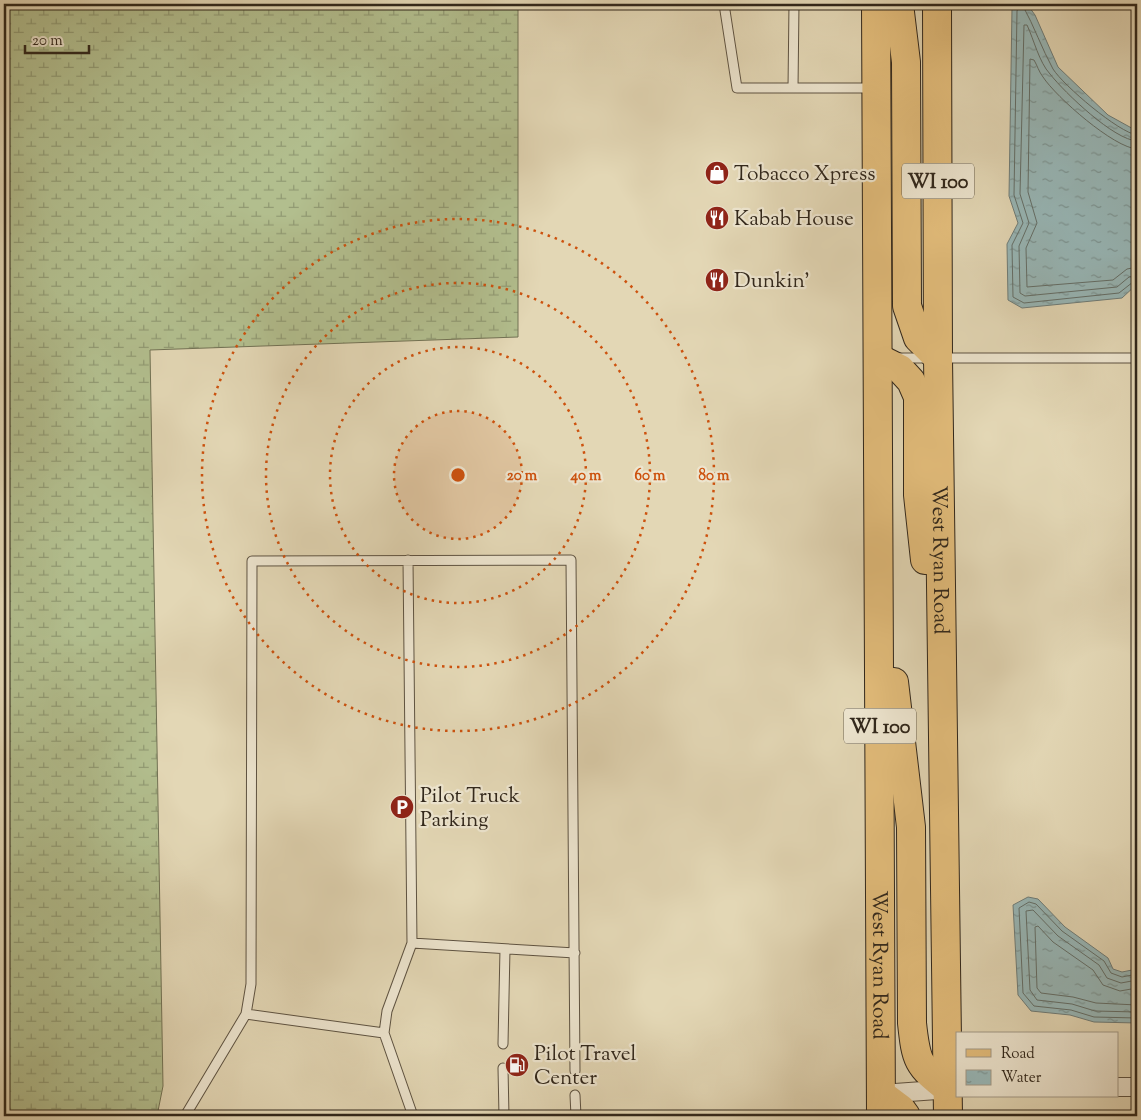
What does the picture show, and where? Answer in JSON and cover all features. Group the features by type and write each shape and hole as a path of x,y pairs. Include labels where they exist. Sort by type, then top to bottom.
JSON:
{"main road":[{"name":"West Ryan Road","path":"876,4 881,1105"},
{"path":"899,4 906,62 907,306 918,338 938,358"},
{"path":"926,4 937,62"},
{"name":"West Ryan Road","path":"937,4 938,358 952,1089 948,1116"},
{"path":"878,358 900,370 911,381 918,397 918,495 928,583 942,640"},
{"path":"879,620 896,689 911,826 912,1023 915,1054 928,1074 952,1089"},
{"path":"881,1105 901,1109 906,1116"}],"street":[{"path":"1118,1087 1137,1087"},
{"path":"881,1105 952,1089"}],"lane":[{"path":"724,4 737,88 876,88"},
{"path":"793,88 794,4"},
{"path":"878,358 1137,358"},
{"path":"408,560 412,943 387,1011 384,1033 413,1116"},
{"path":"185,1116 246,1014 251,975 252,561 571,560 575,1071"},
{"path":"412,943 575,953"},
{"path":"503,1044 505,949"},
{"path":"246,1014 384,1033"},
{"path":"503,1068 504,1116"},
{"path":"575,1096 576,1116"}],"green space":[{"path":"4,4 518,4 518,337 150,350 163,1086 157,1116 4,1116"}],"water":[{"path":"1016,4 1027,4 1035,15 1058,67 1108,115 1137,131 1137,284 1122,298 1022,308 1008,300 1007,244 1018,223 1009,196 1012,8"},
{"path":"1028,897 1038,899 1065,927 1108,958 1113,969 1122,972 1137,969 1137,1023 1094,1022 1070,1015 1031,1011 1018,995 1013,905"}],"place":[{"name":"Tobacco Xpress","path":"717,173"},
{"name":"Kabab House","path":"717,218"},
{"name":"Dunkin'","path":"717,280"},
{"name":"Pilot Truck Parking","path":"402,807"},
{"name":"Pilot Travel Center","path":"517,1065"}]}
